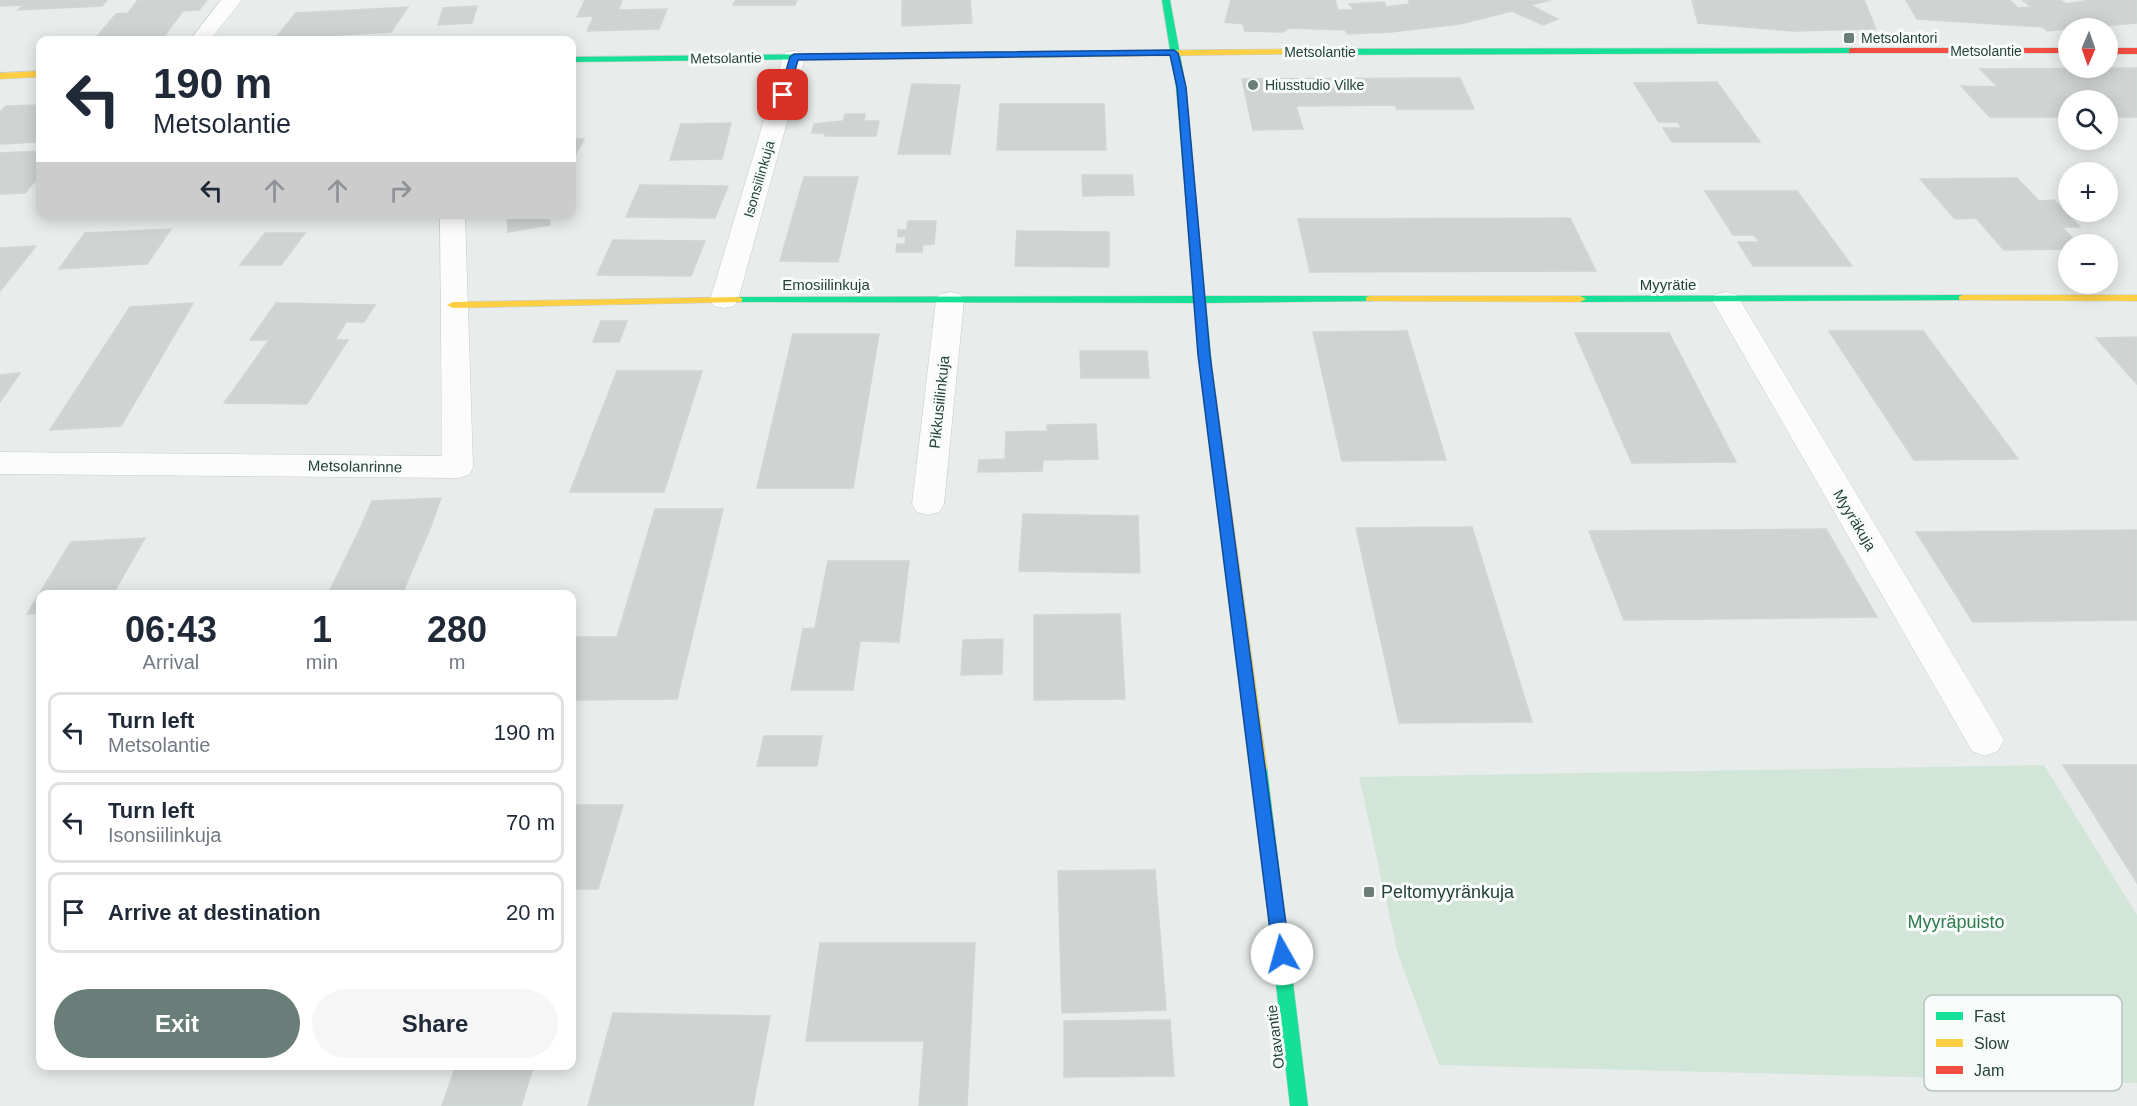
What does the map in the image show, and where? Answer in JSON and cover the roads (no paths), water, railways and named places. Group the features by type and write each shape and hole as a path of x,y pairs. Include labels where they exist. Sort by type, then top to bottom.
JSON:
{"street":[{"path":"203,36 232,0"},
{"name":"Otavantie","path":"1166,0 1181,87 1204,355 1261,784 1299,1106"},
{"name":"Metsolantie","path":"576,60 1174,53 2058,51"},
{"path":"2118,51 2137,51"},
{"name":"Isonsiilinkuja","path":"724,300 794,57"},
{"path":"0,76 36,74"},
{"name":"Metsolanrinne","path":"0,463 458,467 452,219"},
{"name":"Myyrätie","path":"1200,299 2137,298"},
{"name":"Emosiilinkuja","path":"453,305 724,300 1200,299"},
{"name":"Pikkusiilinkuja","path":"928,504 950,300"},
{"name":"Myyräkuja","path":"1726,300 1985,740"}],"place":[{"name":"Metsolantori","path":"1849,38"},
{"name":"Hiusstudio Vilke","path":"1253,85"},
{"name":"Peltomyyränkuja","path":"1369,892"}],"park label":[{"name":"Myyräpuisto","path":"1956,922"}]}
